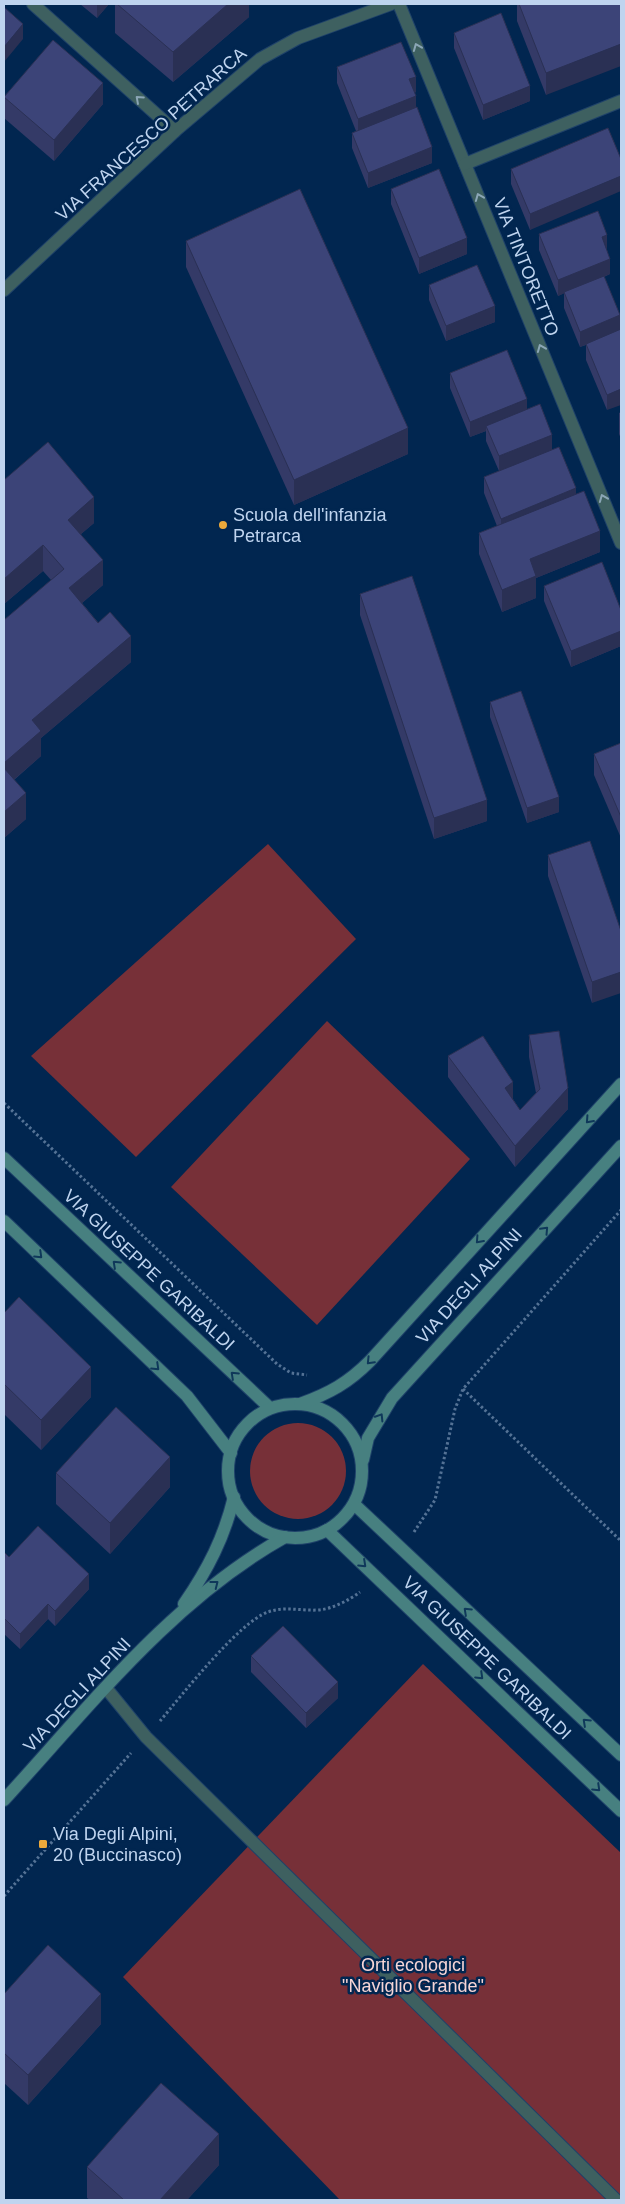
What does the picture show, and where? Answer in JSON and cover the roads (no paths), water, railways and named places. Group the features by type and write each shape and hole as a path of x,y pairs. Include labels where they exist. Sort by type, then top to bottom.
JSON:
{"street":[{"path":"33,4 175,131"},
{"name":"VIA FRANCESCO PETRARCA","path":"4,290 175,131 260,59 298,38 391,4"},
{"name":"VIA TINTORETTO","path":"399,4 621,543"},
{"path":"465,164 621,101"},
{"path":"300,1404 342,1386 370,1361 621,1084"},
{"name":"VIA DEGLI ALPINI","path":"362,1462 368,1438 392,1398 621,1146"},
{"name":"VIA GIUSEPPE GARIBALDI","path":"4,1158 270,1408"},
{"path":"4,1221 187,1396 231,1453"},
{"path":"284,1404 300,1404 327,1411 344,1424 356,1442 362,1462 361,1484 354,1504 342,1519 327,1530 306,1537 285,1537 273,1534 255,1525 240,1508 234,1497 228,1475 231,1453 235,1442 252,1419 270,1408 284,1404"},
{"name":"VIA DEGLI ALPINI","path":"177,1614 201,1580 222,1538 234,1497"},
{"name":"VIA GIUSEPPE GARIBALDI","path":"354,1504 621,1755"},
{"name":"VIA GIUSEPPE GARIBALDI","path":"327,1530 621,1811"},
{"name":"VIA DEGLI ALPINI","path":"4,1800 106,1688 177,1614 217,1582 285,1537"},
{"path":"106,1688 146,1736 616,2200"}],"place":[{"name":"Scuola dell'infanzia Petrarca","path":"223,525"},
{"name":"Via Degli Alpini, 20 (Buccinasco)","path":"43,1844"}],"park label":[{"name":"Orti ecologici \"Naviglio Grande\"","path":"413,1975"}]}
